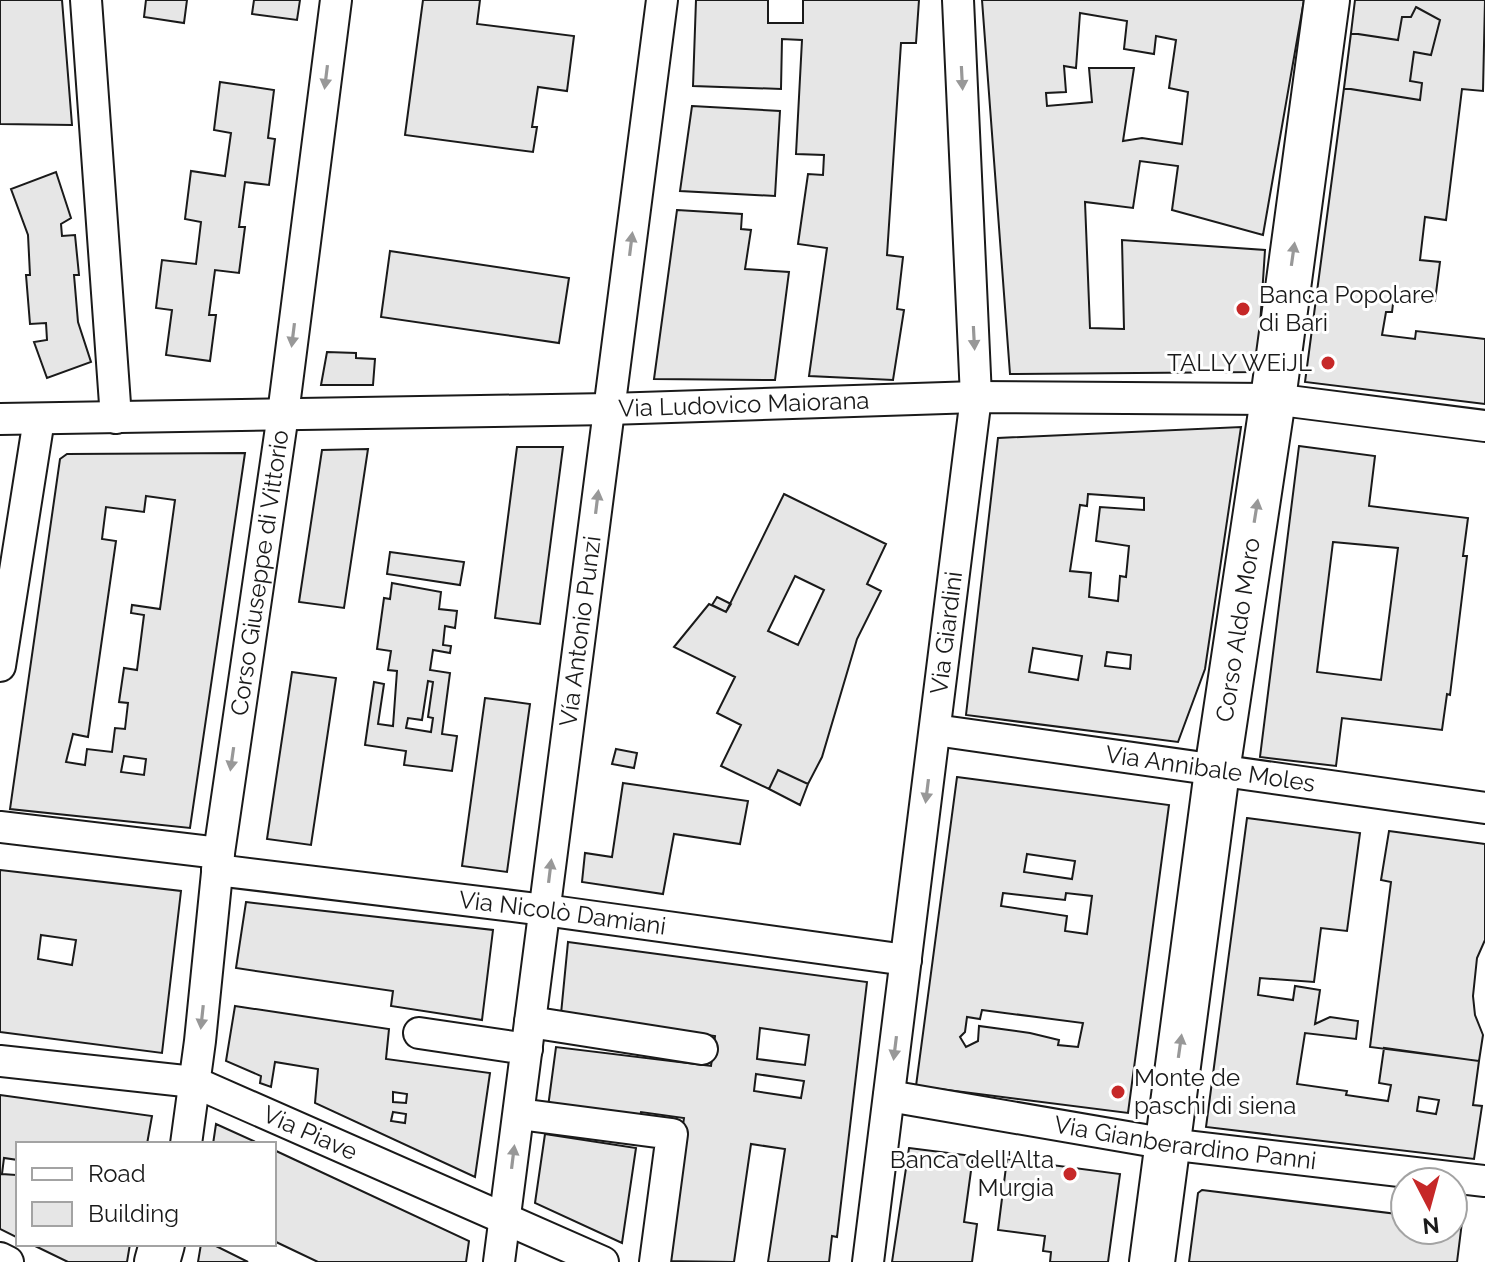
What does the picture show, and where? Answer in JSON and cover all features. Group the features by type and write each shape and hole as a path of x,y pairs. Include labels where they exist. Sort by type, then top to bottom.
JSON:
{"street":[{"path":"86,0 116,418"},
{"name":"Corso Giuseppe di Vittorio","path":"186,1142 218,861 283,414 336,0"},
{"name":"Vía Antonio Punzi","path":"499,1262 662,0"},
{"name":"Via Giardini","path":"868,1262 976,397 958,0"},
{"name":"Corso Aldo Moro","path":"1152,1262 1217,771 1273,399 1327,0"},
{"name":"Via Ludovico Maiorana","path":"0,419 609,409 976,397 1273,399 1485,426"},
{"path":"0,666 39,419"},
{"name":"Via Annibale Moles","path":"935,730 1485,808"},
{"name":"Via Nicolò Damiani","path":"0,827 545,910 906,960"},
{"path":"419,1033 528,1036 702,1049"},
{"name":"Via Piave","path":"0,1061 194,1082 603,1262"},
{"name":"Via Gianberardino Panni","path":"889,1096 1168,1144 1485,1181"},
{"path":"519,1114 672,1134 655,1262"},
{"path":"0,1258 8,1262"}],"building":[{"path":"0,0 62,0 72,125 0,124"},
{"path":"146,0 187,0 184,23 144,17"},
{"path":"254,0 300,0 297,20 252,14"},
{"path":"423,0 480,0 477,24 574,36 567,91 538,87 532,127 537,127 533,152 405,135"},
{"path":"696,0 768,0 768,23 803,23 803,0 919,0 916,43 901,43 887,255 903,257 897,309 904,310 893,380 809,376 827,248 798,244 808,174 823,175 824,155 796,154 802,40 782,39 781,89 693,86"},
{"path":"982,0 1304,0 1263,235 1172,210 1178,166 1140,161 1133,208 1085,202 1090,328 1124,329 1122,240 1265,250 1257,372 1010,374","holes":["1080,13 1127,21 1124,49 1154,54 1156,36 1176,40 1169,88 1188,92 1182,144 1142,138 1123,141 1134,68 1089,68 1092,102 1047,106 1046,93 1066,92 1064,66 1076,68"]},
{"path":"1355,0 1485,0 1483,91 1462,89 1446,220 1425,217 1420,260 1440,262 1435,301 1394,296 1392,312 1386,312 1382,335 1415,339 1416,331 1485,339 1485,404 1305,382 1344,88 1420,100 1422,83 1410,81 1414,52 1431,55 1440,20 1416,7 1411,17 1402,17 1398,40 1351,33"},
{"path":"1416,7 1440,20 1431,55 1414,52 1410,81 1422,83 1420,100 1344,88 1351,33 1398,40 1402,17 1411,17"},
{"path":"220,82 274,90 268,138 275,139 269,185 245,182 239,227 245,227 239,273 215,270 209,315 216,315 210,361 166,355 172,310 156,308 162,260 196,264 201,222 185,219 191,171 225,176 231,133 214,130"},
{"path":"692,106 780,111 775,196 680,191"},
{"path":"56,172 71,218 61,224 62,236 75,235 79,275 74,275 78,322 91,362 47,378 34,342 47,340 46,323 30,324 26,275 30,275 28,235 11,189"},
{"path":"677,210 742,214 741,229 751,230 745,269 789,272 775,380 654,379"},
{"path":"390,251 569,278 559,343 381,317"},
{"path":"327,352 356,353 356,358 375,359 373,385 321,385"},
{"path":"1241,427 1205,669 1178,742 966,715 998,438","holes":["1088,494 1144,498 1144,510 1100,507 1096,541 1129,546 1126,577 1120,576 1118,601 1089,597 1091,573 1070,571 1080,505 1087,506","1033,648 1082,656 1078,680 1029,672","1107,652 1131,655 1130,669 1105,666"]},
{"path":"1299,446 1375,456 1369,506 1468,518 1463,556 1467,556 1450,695 1447,694 1442,730 1342,718 1336,766 1260,757","holes":["1333,542 1398,548 1381,680 1317,672"]},
{"path":"517,447 563,447 540,624 495,618"},
{"path":"368,449 344,608 299,602 322,450"},
{"path":"245,453 190,828 10,809 60,459 67,454","holes":["146,496 175,500 160,609 132,605 131,613 144,615 137,670 124,668 119,702 128,703 125,729 115,728 112,752 87,749 85,765 66,762 73,734 88,737 116,541 102,539 106,507 144,512","124,756 146,759 144,775 121,772"]},
{"path":"784,494 886,544 867,584 881,591 857,639 822,757 808,784 778,770 769,789 721,766 741,725 717,713 735,677 674,647 709,604 726,612","holes":["795,576 824,590 798,645 768,631"]},
{"path":"390,552 464,562 460,585 387,574"},
{"path":"392,583 441,592 439,609 457,611 455,628 445,626 443,645 451,646 450,653 433,650 430,670 450,673 442,734 457,736 452,771 404,765 406,751 365,745 374,682 384,684 378,724 393,726 397,671 388,670 391,651 377,649 384,598 390,599","holes":["428,681 433,682 428,717 433,718 431,732 406,728 408,718 422,720"]},
{"path":"717,597 731,604 726,612 712,605"},
{"path":"292,672 336,678 311,845 267,839"},
{"path":"485,698 530,704 507,872 462,866"},
{"path":"616,749 637,753 634,768 612,764"},
{"path":"778,770 808,784 800,805 769,789"},
{"path":"957,777 1169,805 1128,1113 916,1086","holes":["1027,854 1075,861 1072,879 1024,872","1003,893 1065,900 1066,893 1092,896 1087,934 1065,931 1067,916 1001,906","982,1010 1083,1023 1078,1047 1058,1045 1059,1040 1030,1033 979,1026 978,1041 966,1047 960,1037 965,1032 967,1017 980,1019"]},
{"path":"623,783 748,801 740,844 674,834 663,894 582,882 585,853 612,857"},
{"path":"1247,818 1360,833 1347,931 1321,928 1314,982 1260,978 1258,995 1293,1000 1295,986 1320,990 1315,1024 1330,1017 1358,1021 1356,1039 1305,1033 1297,1084 1388,1101 1391,1085 1379,1083 1384,1048 1479,1061 1473,1105 1482,1106 1474,1159 1206,1127","holes":["1419,1097 1439,1100 1436,1114 1417,1111"]},
{"path":"1389,831 1485,844 1485,940 1477,958 1473,996 1475,1015 1483,1035 1479,1061 1370,1047 1391,882 1381,880"},
{"path":"0,870 181,891 162,1053 0,1032","holes":["41,935 76,940 72,965 38,959"]},
{"path":"246,902 493,930 482,1020 391,1006 393,991 236,968"},
{"path":"568,942 867,982 837,1237 832,1236 829,1262 768,1262 785,1149 751,1144 734,1262 663,1261 684,1118 641,1112 639,1120 548,1107 556,1047 711,1066 715,1036 561,1014","holes":["760,1028 809,1035 805,1065 757,1059","756,1074 804,1081 801,1098 754,1091"]},
{"path":"235,1006 389,1029 386,1059 490,1073 475,1177 315,1103 318,1069 275,1062 271,1087 260,1083 261,1076 226,1061","holes":["393,1092 407,1094 406,1103 393,1102","393,1112 406,1114 405,1123 391,1121"]},
{"path":"0,1095 152,1116 147,1142 16,1142 16,1160 4,1158 2,1174 16,1175 16,1237 0,1229"},
{"path":"216,1124 256,1142 213,1142"},
{"path":"545,1134 636,1148 622,1243 535,1203"},
{"path":"909,1148 973,1156 964,1222 977,1224 972,1262 892,1262"},
{"path":"276,1151 469,1241 466,1262 318,1262 276,1242"},
{"path":"1007,1159 1120,1174 1108,1262 1050,1262 1051,1252 1043,1251 1045,1236 998,1230"},
{"path":"1202,1190 1389,1213 1389,1246 1459,1246 1457,1262 1189,1262 1198,1193"},
{"path":"35,1246 130,1246 127,1262 68,1262"},
{"path":"201,1246 216,1246 248,1262 198,1262"}],"place":[{"name":"Banca Popolare di Bari","path":"1243,309"},
{"name":"TALLY WEiJL","path":"1328,363"},
{"name":"Monte de paschi di siena","path":"1118,1092"},
{"name":"Banca dell'Alta Murgia","path":"1070,1174"}]}
